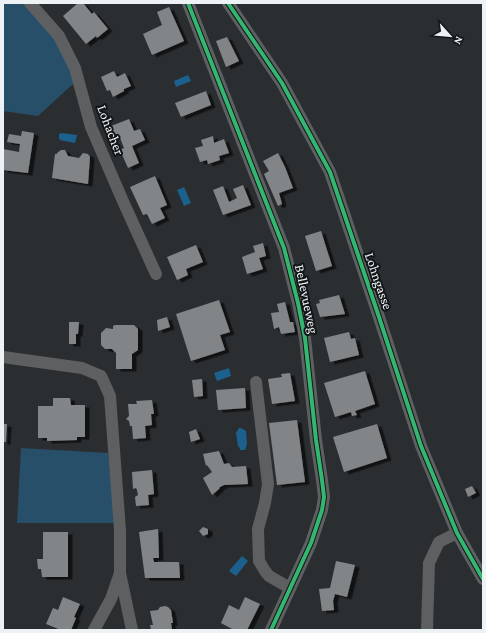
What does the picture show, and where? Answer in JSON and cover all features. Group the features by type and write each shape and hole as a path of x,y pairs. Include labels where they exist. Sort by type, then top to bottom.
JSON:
{"street":[{"name":"Lohacher","path":"30,3 59,36 74,68 91,126 122,200 156,274"},
{"name":"Bellevueweg","path":"188,3 278,233 291,271 304,331 324,497 318,525 271,630"},
{"name":"Lohngasse","path":"228,3 282,83 330,172 421,446 457,533 483,579"},
{"path":"3,357 82,368 101,376 110,396 120,530 120,573 132,630"},
{"path":"256,382 268,484 258,529 259,561 269,576 290,588"},
{"path":"427,630 430,563 439,542 457,533"},
{"path":"94,630 111,599 120,573"}],"shaded area":[{"path":"3,3 26,3 62,48 74,83 38,116 3,111"},
{"path":"188,75 191,81 176,87 174,81"},
{"path":"59,134 77,135 75,143 60,140"},
{"path":"184,187 191,203 184,206 177,190"},
{"path":"229,368 231,376 217,381 214,373"},
{"path":"239,428 246,431 247,444 245,450 240,450 238,446 236,433"},
{"path":"21,448 108,453 115,523 17,523"},
{"path":"242,556 248,561 236,576 229,571"}],"building":[{"path":"78,3 83,3 92,14 94,12 108,29 97,38 96,36 86,44 63,16"},
{"path":"169,7 184,41 152,55 143,34 162,25 157,12"},
{"path":"227,37 239,61 226,67 216,41"},
{"path":"114,71 117,77 125,73 131,86 113,97 110,90 107,91 101,77"},
{"path":"206,91 211,105 181,117 175,103"},
{"path":"129,119 134,131 140,129 145,140 132,146 139,163 128,168 120,150 124,148 120,138 117,139 111,126"},
{"path":"22,131 34,133 28,173 3,170 3,149 19,152 20,144 7,142 9,134 21,136"},
{"path":"213,136 214,143 224,139 229,153 219,156 220,160 208,164 207,160 200,162 195,148 203,146 201,140"},
{"path":"61,150 65,150 68,156 79,158 83,153 88,154 90,157 88,184 52,178 55,154"},
{"path":"278,153 293,188 279,193 282,204 278,206 264,174 269,171 263,161"},
{"path":"155,176 167,205 160,208 165,218 152,224 147,214 143,215 130,187"},
{"path":"243,185 251,205 223,215 213,190 223,186 229,202 237,198 233,189"},
{"path":"321,231 332,266 316,271 305,236"},
{"path":"263,243 266,256 259,258 263,269 247,274 242,257 255,252 253,246"},
{"path":"196,245 203,262 186,269 188,275 177,280 167,257"},
{"path":"339,295 345,314 320,317 316,304 320,303 319,300"},
{"path":"219,300 230,332 220,335 225,350 191,361 176,314"},
{"path":"285,302 290,322 293,322 295,332 281,334 279,327 274,329 271,313 279,312 277,304"},
{"path":"167,317 170,327 158,331 157,320"},
{"path":"69,322 79,322 78,334 76,334 76,344 69,344"},
{"path":"134,325 138,329 138,350 132,354 132,369 116,369 116,353 112,349 105,349 101,345 101,333 106,328 113,329 113,326"},
{"path":"349,332 351,339 355,338 359,355 330,362 324,338"},
{"path":"365,371 375,404 355,411 357,415 352,416 351,412 335,417 324,383"},
{"path":"290,373 295,401 272,404 268,379 282,377 281,374"},
{"path":"202,379 203,396 194,397 192,380"},
{"path":"245,388 246,408 218,410 216,390"},
{"path":"53,398 70,398 71,405 85,405 85,437 77,437 77,440 47,441 47,438 38,438 38,406 53,406"},
{"path":"152,400 154,414 151,414 152,425 145,426 146,438 133,439 132,426 130,426 129,421 126,419 129,416 128,404 137,404 136,401"},
{"path":"297,420 305,482 277,485 269,423"},
{"path":"3,424 7,424 6,442 3,442"},
{"path":"377,424 387,458 344,472 333,437"},
{"path":"196,429 200,439 191,442 189,432"},
{"path":"219,451 224,464 229,463 232,467 246,466 248,484 224,485 212,495 203,478 212,472 207,465 206,466 203,454"},
{"path":"152,470 154,494 148,495 149,505 136,506 135,497 138,495 136,488 133,489 132,472"},
{"path":"472,486 476,493 468,497 465,489"},
{"path":"203,527 208,529 208,534 203,536 199,531"},
{"path":"158,529 159,558 153,558 154,562 179,562 180,578 145,578 139,532"},
{"path":"43,532 68,532 68,577 42,577 41,569 38,569 37,559 43,559"},
{"path":"336,561 355,565 347,597 335,594 333,601 334,610 322,611 319,589 330,588"},
{"path":"63,597 80,604 74,617 76,618 71,630 61,630 46,624 53,608 58,610"},
{"path":"245,597 260,604 247,630 234,630 221,623 229,605 239,610"},
{"path":"165,606 171,610 173,623 171,623 172,630 151,630 150,625 153,625 150,611 158,610 160,607"}],"cycle path":[{"path":"188,3 284,248 305,338 324,497 322,510 311,543 271,630"},
{"path":"228,3 282,83 330,172 421,446 457,533 483,579"}]}
